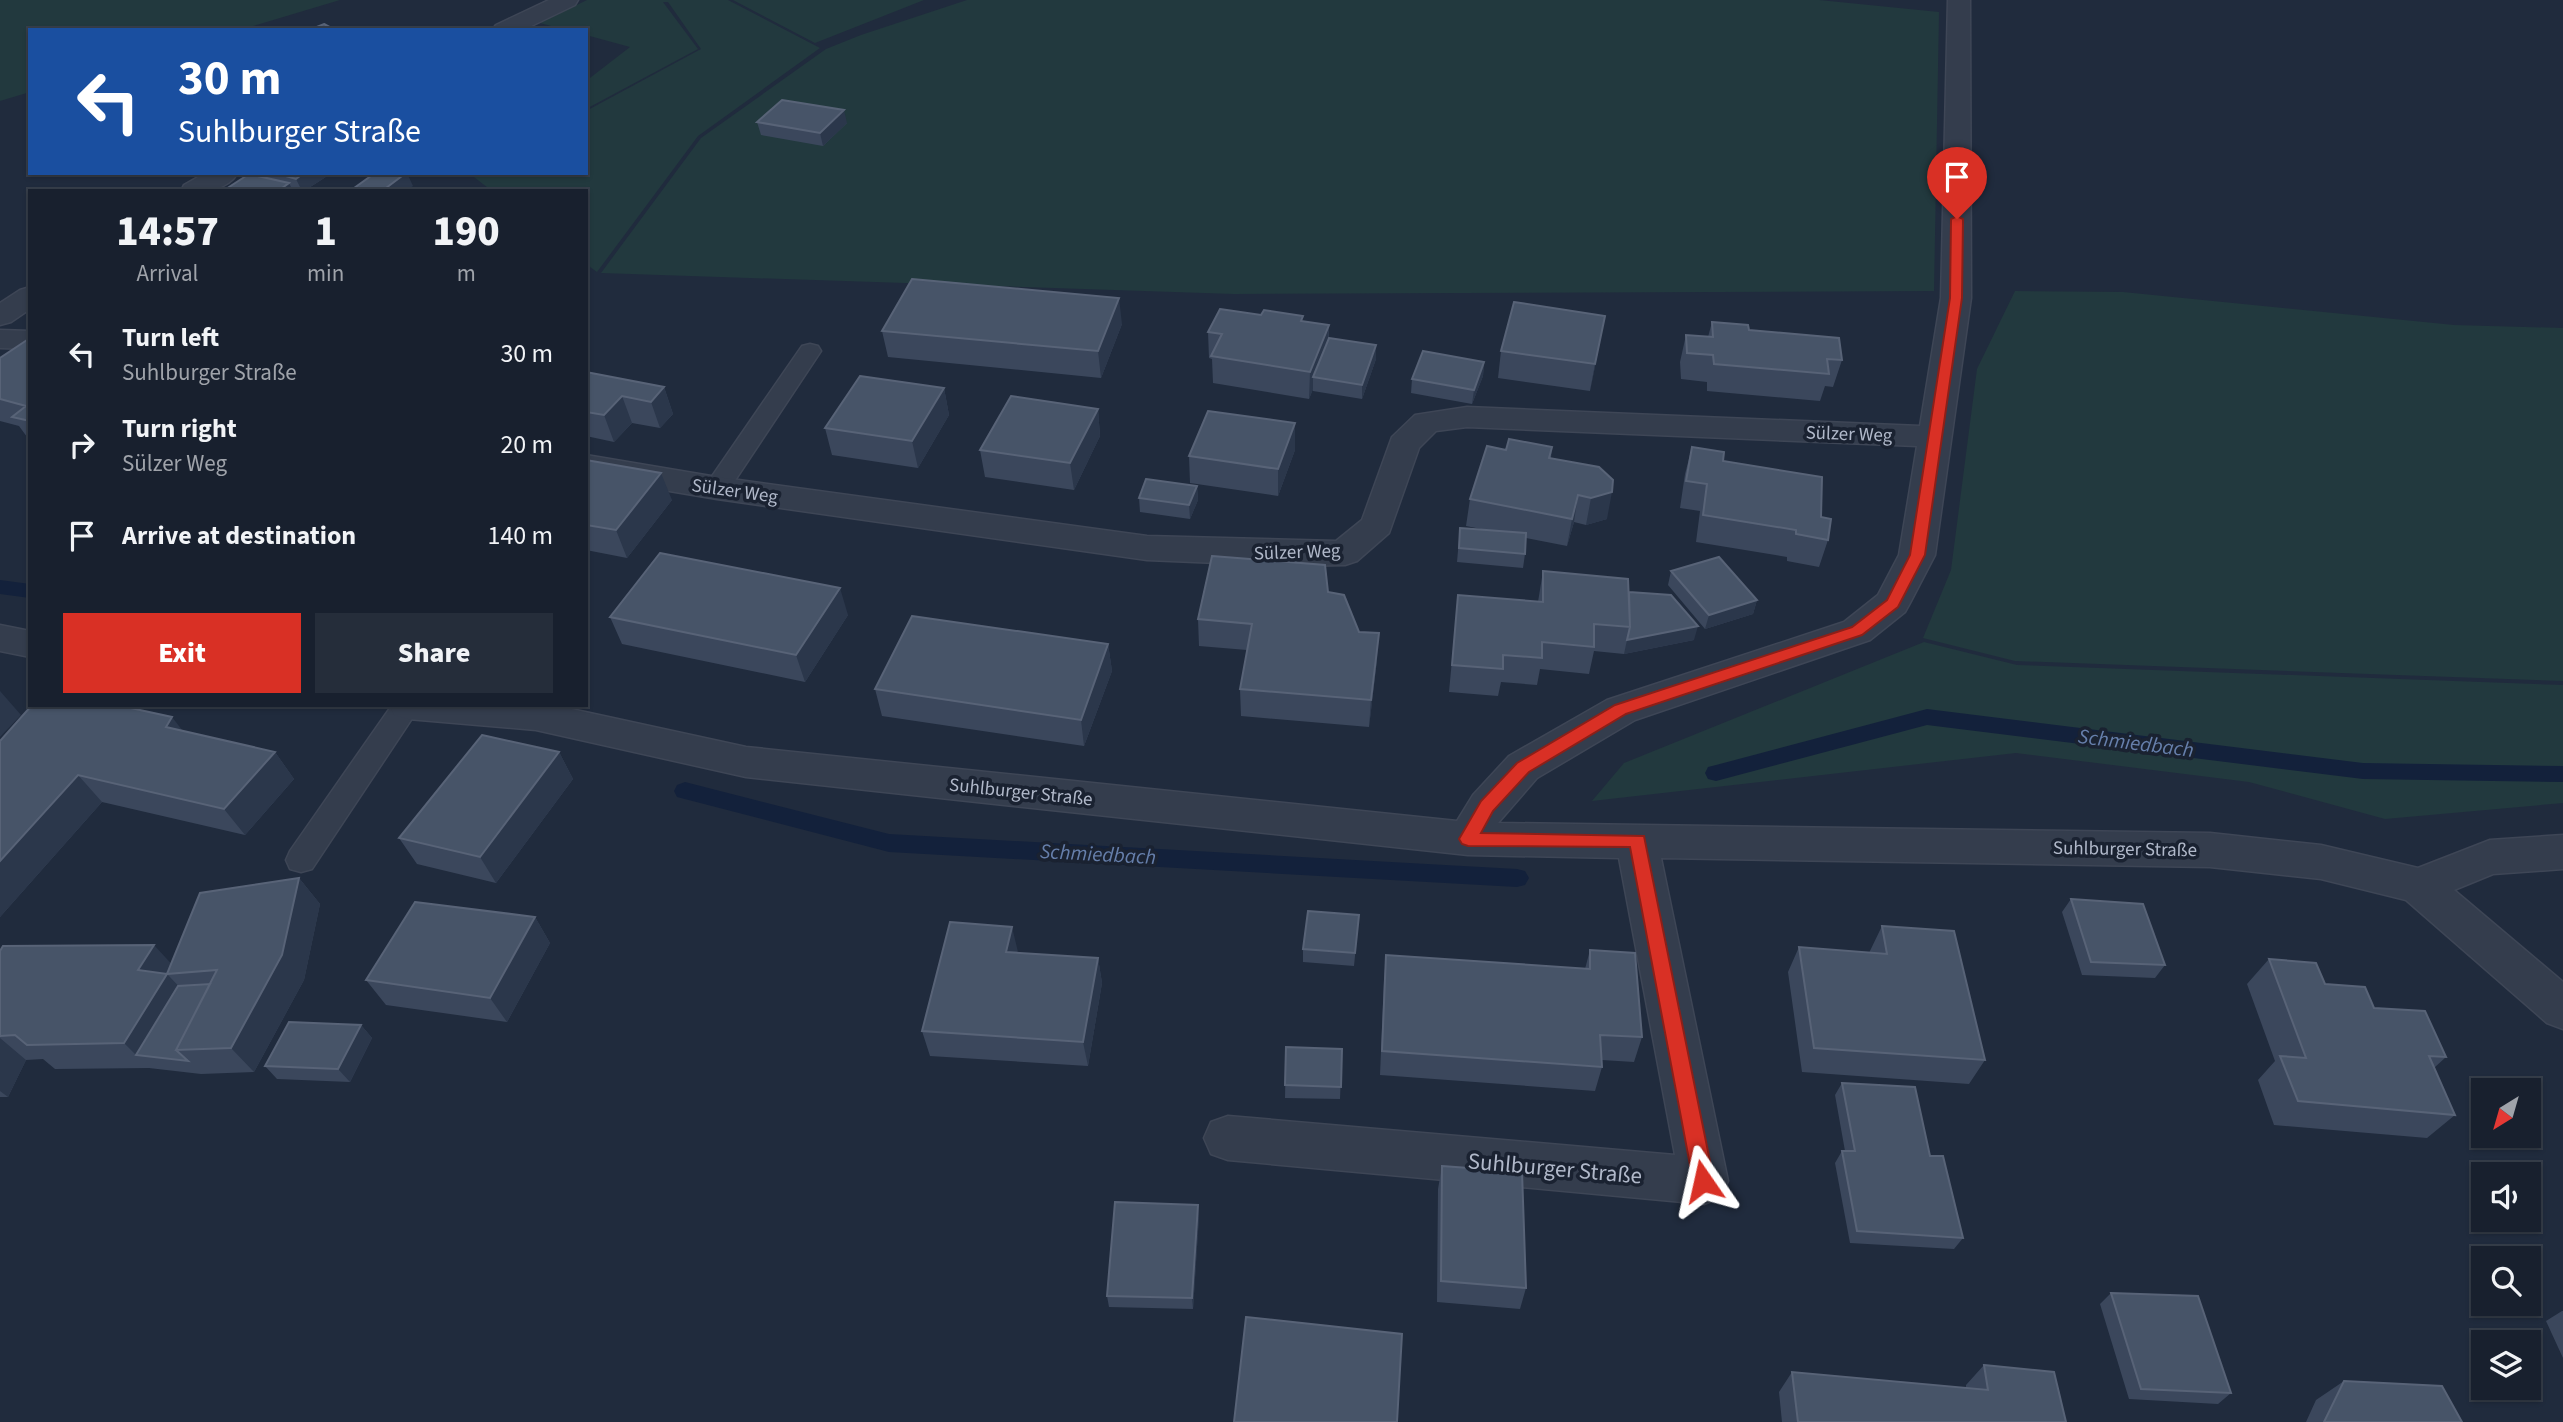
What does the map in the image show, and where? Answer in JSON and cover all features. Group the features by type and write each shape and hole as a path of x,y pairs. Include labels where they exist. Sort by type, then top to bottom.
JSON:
{"street":[{"path":"508,28 567,0"},
{"path":"1468,839 1487,806 1523,767 1621,710 1857,631 1892,603 1917,555 1956,298 1959,0"},
{"path":"197,189 222,175"},
{"path":"0,316 28,297"},
{"path":"0,340 28,340"},
{"name":"Sülzer Weg","path":"588,466 717,488 1147,548 1290,554 1345,553 1377,525 1404,444 1426,422 1467,417 1937,437"},
{"path":"0,638 28,644"},
{"name":"Suhlburger Straße","path":"430,707 536,716 746,762 1468,839 2210,850 2321,862 2419,886 2563,1009"},
{"name":"Suhlburger Straße","path":"1228,1138 1703,1181 1637,841"},
{"path":"2419,886 2490,857 2563,852"}],"lane":[{"path":"717,488 810,351"},
{"path":"301,860 406,707"}],"green space":[{"path":"0,0 340,0 247,28 28,28 28,93 0,101"},
{"path":"587,0 728,0 820,48 698,136 597,272 588,265 588,189 489,189 471,175 588,175 588,110 701,49 668,2 663,2 698,49 588,108 588,79 630,47 588,36 588,28 559,28 540,23"},
{"path":"733,0 924,0 815,43"},
{"path":"967,0 1819,0 1939,12 1934,291 1234,294 601,273 701,138 826,49"},
{"path":"2015,291 2123,292 2454,325 2563,328 2563,681 2015,661 1923,638 1951,570 1977,369"},
{"path":"1924,642 2017,665 2563,685 2563,803 2385,819 2249,782 2016,753 1592,801 1624,763"}],"building":[{"path":"324,24 331,28 314,28"},
{"path":"782,100 844,110 820,133 757,122"},
{"path":"247,175 289,183 281,189 226,189"},
{"path":"282,175 301,175 296,179"},
{"path":"372,175 403,175 385,189 353,189"},
{"path":"912,279 1119,298 1098,351 882,331"},
{"path":"1514,302 1605,316 1595,364 1501,351"},
{"path":"1220,309 1261,315 1264,310 1303,316 1301,321 1329,325 1310,372 1211,356 1222,334 1208,332"},
{"path":"1712,322 1748,325 1749,330 1839,338 1842,360 1827,359 1829,374 1714,364 1713,355 1687,353 1686,335 1713,337"},
{"path":"1329,338 1376,345 1362,385 1313,377"},
{"path":"28,339 28,421 12,417 26,406 0,399 0,358"},
{"path":"1423,351 1484,362 1474,390 1412,379"},
{"path":"588,372 664,387 651,402 622,396 604,415 588,412"},
{"path":"860,376 944,388 912,441 825,428"},
{"path":"1011,396 1098,409 1070,463 980,450"},
{"path":"1208,411 1295,423 1278,469 1189,456"},
{"path":"1509,439 1552,447 1549,458 1599,467 1613,480 1612,492 1591,498 1578,495 1572,519 1470,499 1487,446 1506,450"},
{"path":"1692,447 1724,452 1723,461 1822,477 1821,517 1831,519 1828,540 1796,534 1796,530 1703,515 1707,484 1686,481"},
{"path":"588,460 661,473 616,530 588,525"},
{"path":"1146,479 1197,486 1189,505 1139,498"},
{"path":"1460,528 1526,533 1525,554 1459,548"},
{"path":"660,553 840,588 796,655 610,617"},
{"path":"1212,556 1325,565 1328,592 1344,595 1359,632 1379,633 1371,700 1240,689 1252,624 1198,619"},
{"path":"1719,557 1757,600 1709,615 1671,571"},
{"path":"1543,571 1628,579 1630,627 1594,624 1594,647 1542,642 1542,658 1503,655 1503,669 1452,665 1458,595 1543,602"},
{"path":"1629,592 1671,595 1698,626 1627,640 1630,627"},
{"path":"912,616 1108,644 1081,720 875,689"},
{"path":"30,707 126,707 172,717 166,727 275,752 224,809 78,775 0,861 0,741"},
{"path":"482,735 559,752 480,857 399,838"},
{"path":"299,878 282,955 231,1048 176,1050 217,970 167,974 200,893"},
{"path":"2071,899 2143,904 2165,965 2091,962"},
{"path":"415,902 535,917 490,998 366,980"},
{"path":"1308,911 1359,915 1355,953 1303,949"},
{"path":"950,922 1012,927 1006,952 1098,958 1083,1042 922,1031"},
{"path":"1882,926 1954,931 1985,1060 1814,1048 1799,947 1887,954"},
{"path":"154,945 138,970 167,974 124,1043 27,1045 15,1035 0,1036 0,951 3,946"},
{"path":"1590,950 1635,953 1642,1037 1600,1035 1602,1067 1382,1051 1386,955 1590,969"},
{"path":"2269,959 2316,963 2325,984 2365,987 2374,1008 2425,1011 2446,1057 2429,1056 2455,1115 2298,1101 2280,1056 2306,1058"},
{"path":"210,984 176,1050 188,1061 136,1055 178,986"},
{"path":"289,1022 361,1025 338,1069 265,1066"},
{"path":"1286,1047 1342,1049 1341,1087 1285,1085"},
{"path":"1842,1083 1915,1087 1930,1156 1943,1156 1963,1238 1857,1231 1842,1151 1855,1151"},
{"path":"1442,1166 1522,1172 1526,1288 1441,1281"},
{"path":"1115,1202 1198,1205 1192,1298 1107,1296"},
{"path":"2111,1293 2198,1296 2231,1393 2141,1389"},
{"path":"1246,1317 1402,1334 1397,1422 1234,1422"},
{"path":"1984,1365 2054,1372 2066,1422 1798,1422 1792,1372 1988,1390"},
{"path":"2344,1381 2442,1386 2462,1422 2324,1422"}],"waterway":[{"name":"Schmiedbach","path":"0,587 28,591"},
{"name":"Schmiedbach","path":"1716,773 1927,717 2363,771 2563,774"},
{"name":"Schmiedbach","path":"685,791 889,843 1517,878"}],"route":[{"path":"1703,1181 1637,841 1468,839 1487,806 1523,767 1621,710 1857,631 1892,603 1917,555 1937,437 1956,298 1957,219"}]}
